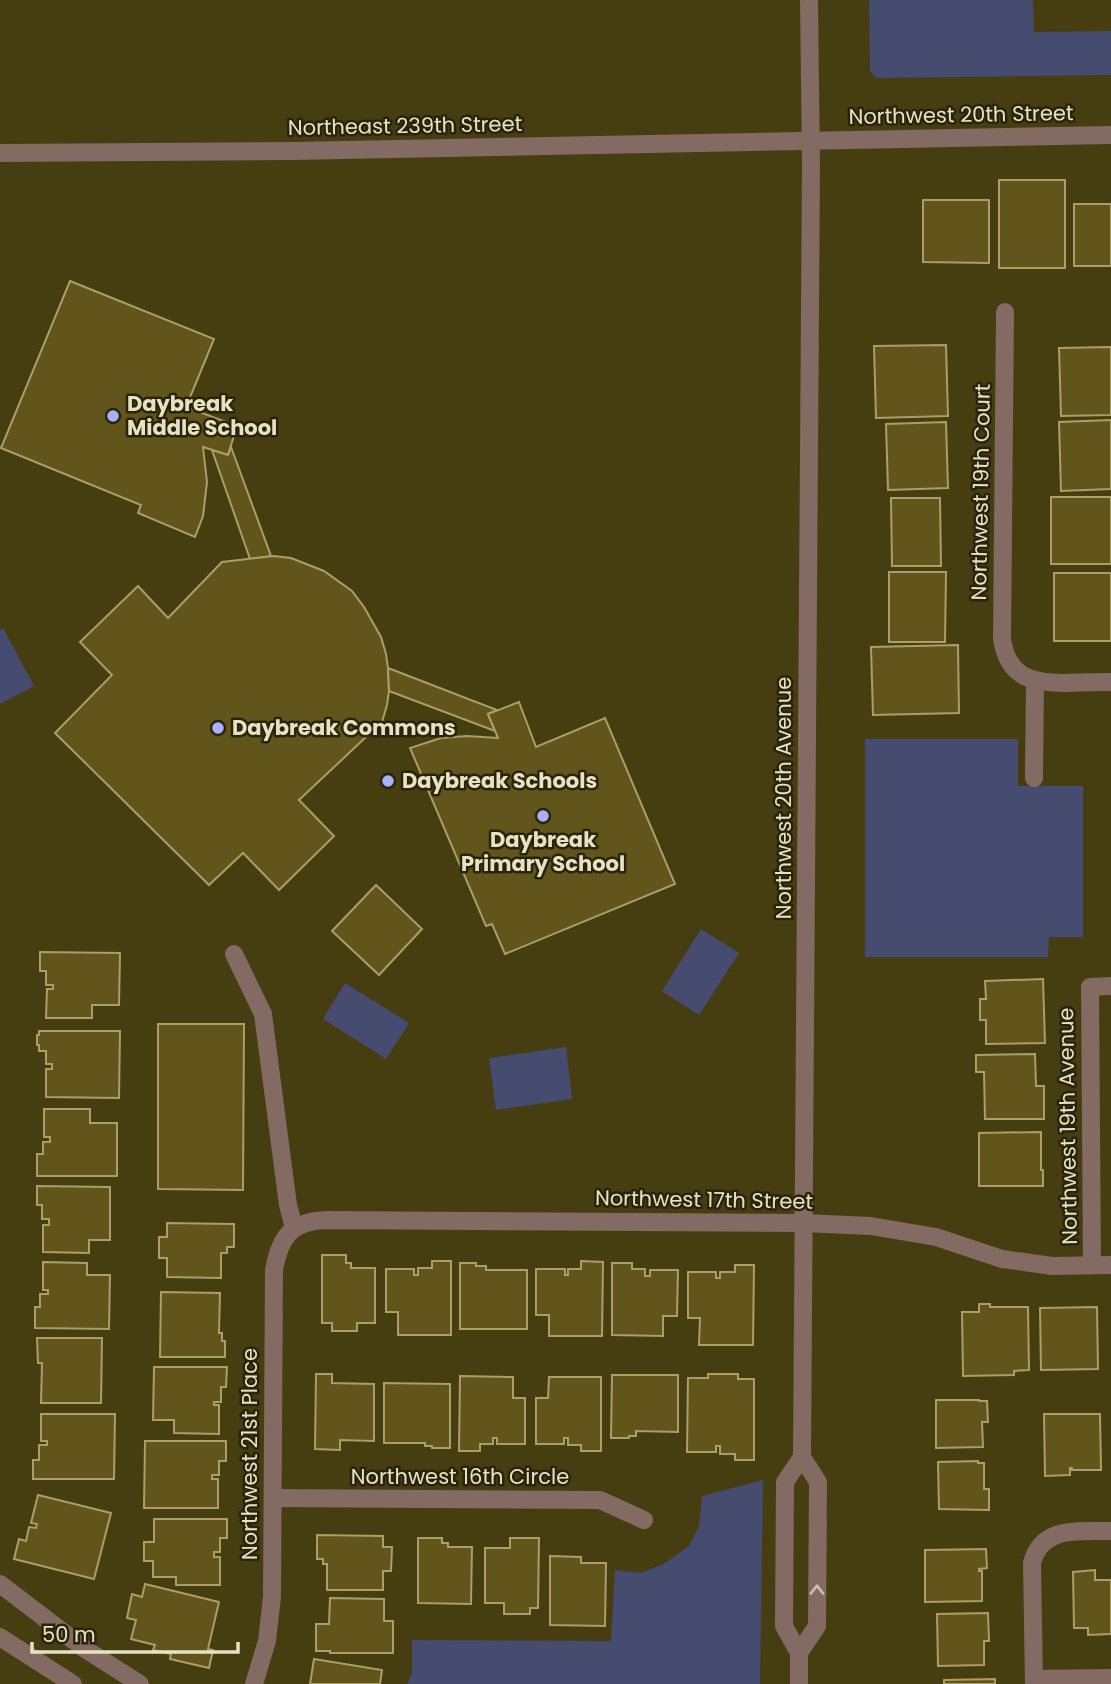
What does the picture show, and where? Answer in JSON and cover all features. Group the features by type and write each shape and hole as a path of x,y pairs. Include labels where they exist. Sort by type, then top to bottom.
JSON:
{"street":[{"name":"Northwest 20th Avenue","path":"799,1653 817,1626 818,1482 802,1457 811,140 809,0"},
{"name":"Northwest 20th Street","path":"811,140 1111,135"},
{"name":"Northeast 239th Street","path":"0,153 293,151 811,140"},
{"name":"Northwest 19th Court","path":"1005,312 1002,639 1004,650 1015,670 1035,681"},
{"path":"1034,778 1035,681 1111,682"},
{"path":"234,954 262,1014 288,1205 294,1228"},
{"name":"Northwest 19th Avenue","path":"1092,1265 1090,987 1111,986"},
{"name":"Northwest 17th Street","path":"294,1228 303,1223 327,1220 803,1223 870,1226 936,1237 1002,1259 1052,1266 1111,1265"},
{"name":"Northwest 21st Place","path":"254,1684 267,1641 272,1597 274,1270 282,1242 294,1228"},
{"name":"Northwest 20th Avenue","path":"799,1684 799,1653 784,1626 785,1482 802,1457"},
{"name":"Northwest 16th Circle","path":"272,1498 600,1500 643,1520"},
{"path":"1111,1531 1061,1533 1044,1540 1032,1563 1034,1682 1111,1678"},
{"path":"0,1584 85,1649 140,1684"},
{"path":"0,1637 73,1684"}],"shaded area":[{"path":"869,0 1033,0 1034,32 1111,31 1111,75 876,78 870,71"},
{"path":"3,628 34,686 0,704 0,630"},
{"path":"865,739 1018,739 1018,786 1083,786 1083,937 1049,937 1048,957 865,957"},
{"path":"701,929 739,953 699,1015 662,991"},
{"path":"345,983 409,1023 386,1059 323,1019"},
{"path":"566,1047 572,1099 496,1110 489,1058"},
{"path":"763,1480 760,1684 407,1684 412,1673 412,1640 611,1641 615,1570 640,1573 664,1564 689,1546 699,1526 702,1496"}],"building":[{"path":"999,180 1065,180 1065,268 999,268"},
{"path":"923,200 989,200 989,263 923,262"},
{"path":"1074,204 1111,204 1111,266 1074,266"},
{"name":"Daybreak Middle School","path":"70,281 214,339 186,407 237,426 228,455 203,447 207,482 203,516 195,537 138,513 141,505 1,448"},
{"path":"946,345 948,416 876,418 874,346"},
{"path":"1111,347 1111,415 1061,416 1059,348"},
{"path":"1111,420 1111,489 1061,491 1059,422"},
{"path":"946,422 948,488 888,490 886,424"},
{"path":"231,447 271,556 250,559 212,450 228,455"},
{"path":"1051,497 1111,497 1111,564 1051,564"},
{"path":"891,498 940,498 941,566 892,566"},
{"name":"Daybreak Commons","path":"274,556 291,558 324,571 352,591 381,637 388,668 387,705 382,722 299,800 334,836 279,890 243,853 209,885 55,733 112,675 80,642 138,586 168,618 222,562"},
{"path":"889,572 946,572 945,642 889,642"},
{"path":"1054,573 1111,573 1111,641 1054,641"},
{"path":"958,645 959,713 873,715 871,647"},
{"path":"388,668 497,710 488,714 495,731 389,691"},
{"name":"Daybreak Primary School","path":"519,702 536,747 605,718 675,884 505,954 492,924 486,926 410,748 441,738 498,738 488,714"},
{"path":"376,885 422,929 379,975 332,931"},
{"path":"40,952 120,953 119,1005 92,1005 92,1018 46,1018 47,989 53,989 53,985 46,985 46,971 40,971"},
{"path":"1043,979 1045,1043 986,1044 986,1020 980,1020 980,999 986,999 985,981"},
{"path":"158,1024 244,1024 243,1190 158,1189"},
{"path":"39,1031 120,1031 119,1098 46,1097 46,1069 52,1069 52,1064 46,1064 46,1051 39,1051"},
{"path":"1035,1054 1036,1086 1044,1086 1044,1119 985,1119 984,1072 976,1072 976,1055"},
{"path":"44,1109 90,1109 90,1123 117,1123 117,1176 37,1176 37,1154 43,1154 43,1142 50,1142 50,1137 44,1137"},
{"path":"1041,1132 1043,1186 979,1186 979,1133"},
{"path":"37,1186 110,1187 110,1240 89,1240 89,1253 43,1252 43,1225 49,1225 49,1219 42,1219 42,1205 37,1205"},
{"path":"167,1223 234,1224 234,1247 227,1247 227,1253 221,1253 221,1278 167,1277 167,1258 159,1258 159,1237 167,1237"},
{"path":"322,1255 346,1255 346,1263 351,1263 351,1268 375,1268 375,1323 357,1323 357,1331 332,1331 332,1323 322,1323"},
{"path":"432,1261 451,1261 451,1335 398,1335 398,1312 386,1312 386,1269 414,1269 414,1275 418,1275 418,1268 432,1268"},
{"path":"581,1261 603,1262 602,1336 549,1336 549,1315 536,1315 536,1269 565,1269 565,1275 568,1275 568,1269 581,1269"},
{"path":"43,1262 87,1263 87,1275 110,1275 109,1329 35,1328 35,1307 40,1307 40,1294 48,1294 48,1290 43,1290"},
{"path":"460,1263 476,1263 476,1266 486,1266 486,1270 527,1270 527,1329 460,1329"},
{"path":"612,1263 632,1263 632,1269 645,1269 645,1276 650,1276 650,1270 678,1270 677,1316 663,1316 663,1336 612,1335"},
{"path":"735,1265 754,1265 753,1345 699,1345 700,1318 688,1318 688,1272 716,1272 716,1278 720,1278 720,1272 735,1272"},
{"path":"161,1292 220,1293 219,1333 222,1333 222,1341 225,1341 225,1357 160,1357"},
{"path":"979,1304 990,1304 990,1307 1028,1307 1029,1370 1014,1371 1014,1375 963,1376 962,1312 979,1312"},
{"path":"1097,1307 1098,1369 1041,1370 1040,1308"},
{"path":"37,1338 102,1338 101,1403 41,1403 42,1363 38,1363"},
{"path":"154,1367 227,1367 226,1387 221,1387 221,1402 214,1402 214,1405 219,1405 219,1434 174,1433 174,1420 153,1420"},
{"path":"316,1374 332,1374 332,1383 374,1384 374,1441 340,1440 340,1450 315,1449"},
{"path":"708,1374 738,1374 738,1379 754,1379 754,1460 735,1460 735,1454 720,1454 720,1446 716,1446 716,1452 687,1452 688,1378 708,1378"},
{"path":"612,1375 678,1375 678,1432 636,1431 636,1436 629,1438 611,1438"},
{"path":"460,1376 513,1377 513,1398 525,1398 525,1444 497,1444 497,1438 493,1438 493,1444 480,1444 480,1451 459,1451"},
{"path":"549,1377 601,1377 601,1451 581,1451 581,1445 568,1445 568,1438 564,1438 564,1444 536,1444 536,1398 548,1398"},
{"path":"384,1383 450,1384 450,1448 432,1448 425,1446 425,1443 384,1443"},
{"path":"936,1400 987,1401 988,1422 982,1422 983,1447 936,1448"},
{"path":"41,1414 115,1414 114,1479 33,1479 33,1460 39,1460 39,1445 47,1445 47,1441 41,1441"},
{"path":"1044,1414 1100,1414 1101,1470 1070,1468 1070,1475 1045,1476"},
{"path":"145,1441 226,1441 226,1461 219,1461 219,1475 212,1475 212,1479 218,1479 218,1508 144,1508"},
{"path":"938,1462 984,1463 984,1489 989,1489 989,1510 939,1509"},
{"path":"38,1495 111,1513 94,1579 14,1559 19,1539 26,1541 29,1527 36,1528 37,1524 31,1523"},
{"path":"154,1519 227,1519 227,1538 220,1538 220,1552 214,1552 214,1557 220,1557 220,1585 176,1585 176,1577 153,1577 153,1561 144,1561 144,1542 154,1542"},
{"path":"317,1535 383,1536 383,1547 392,1547 391,1571 383,1571 383,1590 327,1590 327,1564 323,1564 323,1559 317,1559"},
{"path":"418,1538 442,1538 442,1543 448,1543 448,1547 472,1547 471,1604 418,1603"},
{"path":"510,1538 539,1538 538,1608 530,1608 530,1614 504,1614 504,1603 485,1603 485,1548 510,1548"},
{"path":"986,1549 987,1568 979,1569 982,1571 982,1601 925,1602 925,1550"},
{"path":"550,1556 581,1557 581,1563 606,1563 605,1626 550,1625"},
{"path":"1095,1570 1095,1580 1111,1580 1111,1634 1088,1635 1088,1628 1074,1628 1073,1572"},
{"path":"145,1584 219,1602 208,1649 213,1650 209,1668 170,1659 171,1654 153,1650 155,1645 131,1639 136,1620 127,1618 132,1594 142,1597"},
{"path":"330,1598 384,1599 384,1621 393,1621 393,1653 316,1651 316,1624 329,1624"},
{"path":"988,1613 989,1641 984,1641 984,1665 938,1666 937,1614"},
{"path":"314,1659 382,1670 380,1684 310,1684"},
{"path":"995,1679 995,1684 944,1684 944,1680"}],"place":[{"name":"Daybreak Middle School","path":"113,416"},
{"name":"Daybreak Commons","path":"218,728"},
{"name":"Daybreak Schools","path":"388,781"},
{"name":"Daybreak Primary School","path":"543,816"}]}
